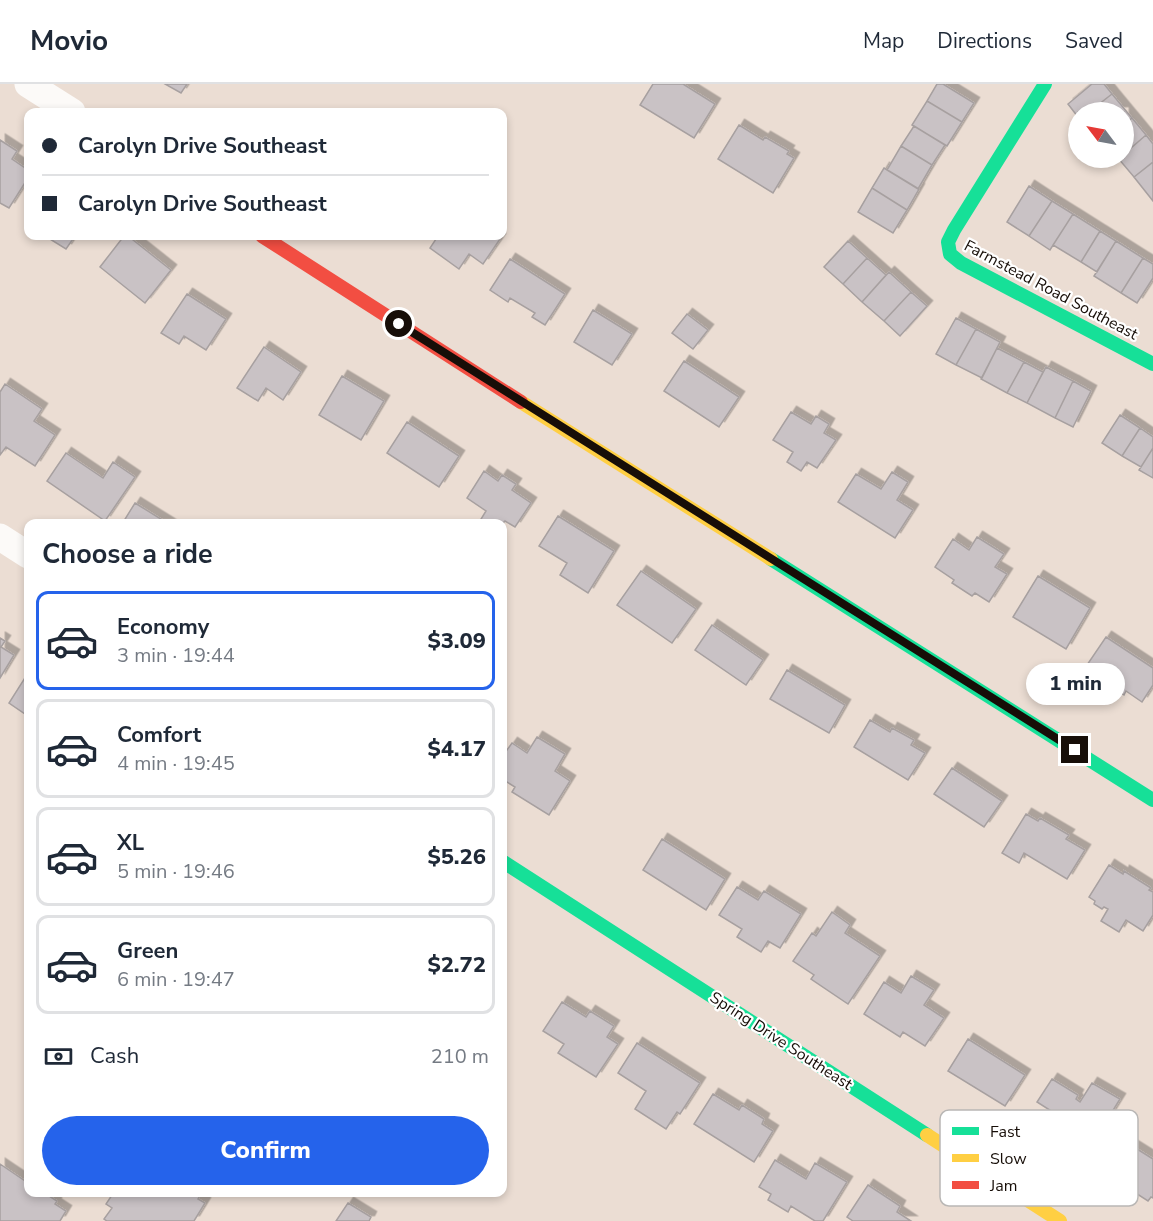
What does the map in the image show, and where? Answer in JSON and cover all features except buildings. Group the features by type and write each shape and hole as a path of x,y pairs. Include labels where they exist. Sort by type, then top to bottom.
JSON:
{"street":[{"path":"28,84 66,108"},
{"name":"Farmstead Road Southeast","path":"1045,84 954,230 948,242 950,254 961,263 1153,364"},
{"path":"267,240 538,413 939,662 1153,800"},
{"path":"0,537 24,552"},
{"name":"Spring Drive Southeast","path":"507,864 940,1144"},
{"name":"Spring Drive Southeast","path":"1037,1206 1060,1221"}],"traffic: fast":[{"path":"1045,84 954,230 948,242 950,254 961,263 1153,364"},
{"path":"771,559 1153,800"},
{"path":"507,864 927,1135"}],"traffic: slow":[{"path":"521,402 771,559"},
{"path":"927,1135 940,1143"},
{"path":"1037,1206 1060,1221"}],"traffic: jam":[{"path":"268,240 521,402"}],"route":[{"path":"399,324 939,662 1075,750"}]}
